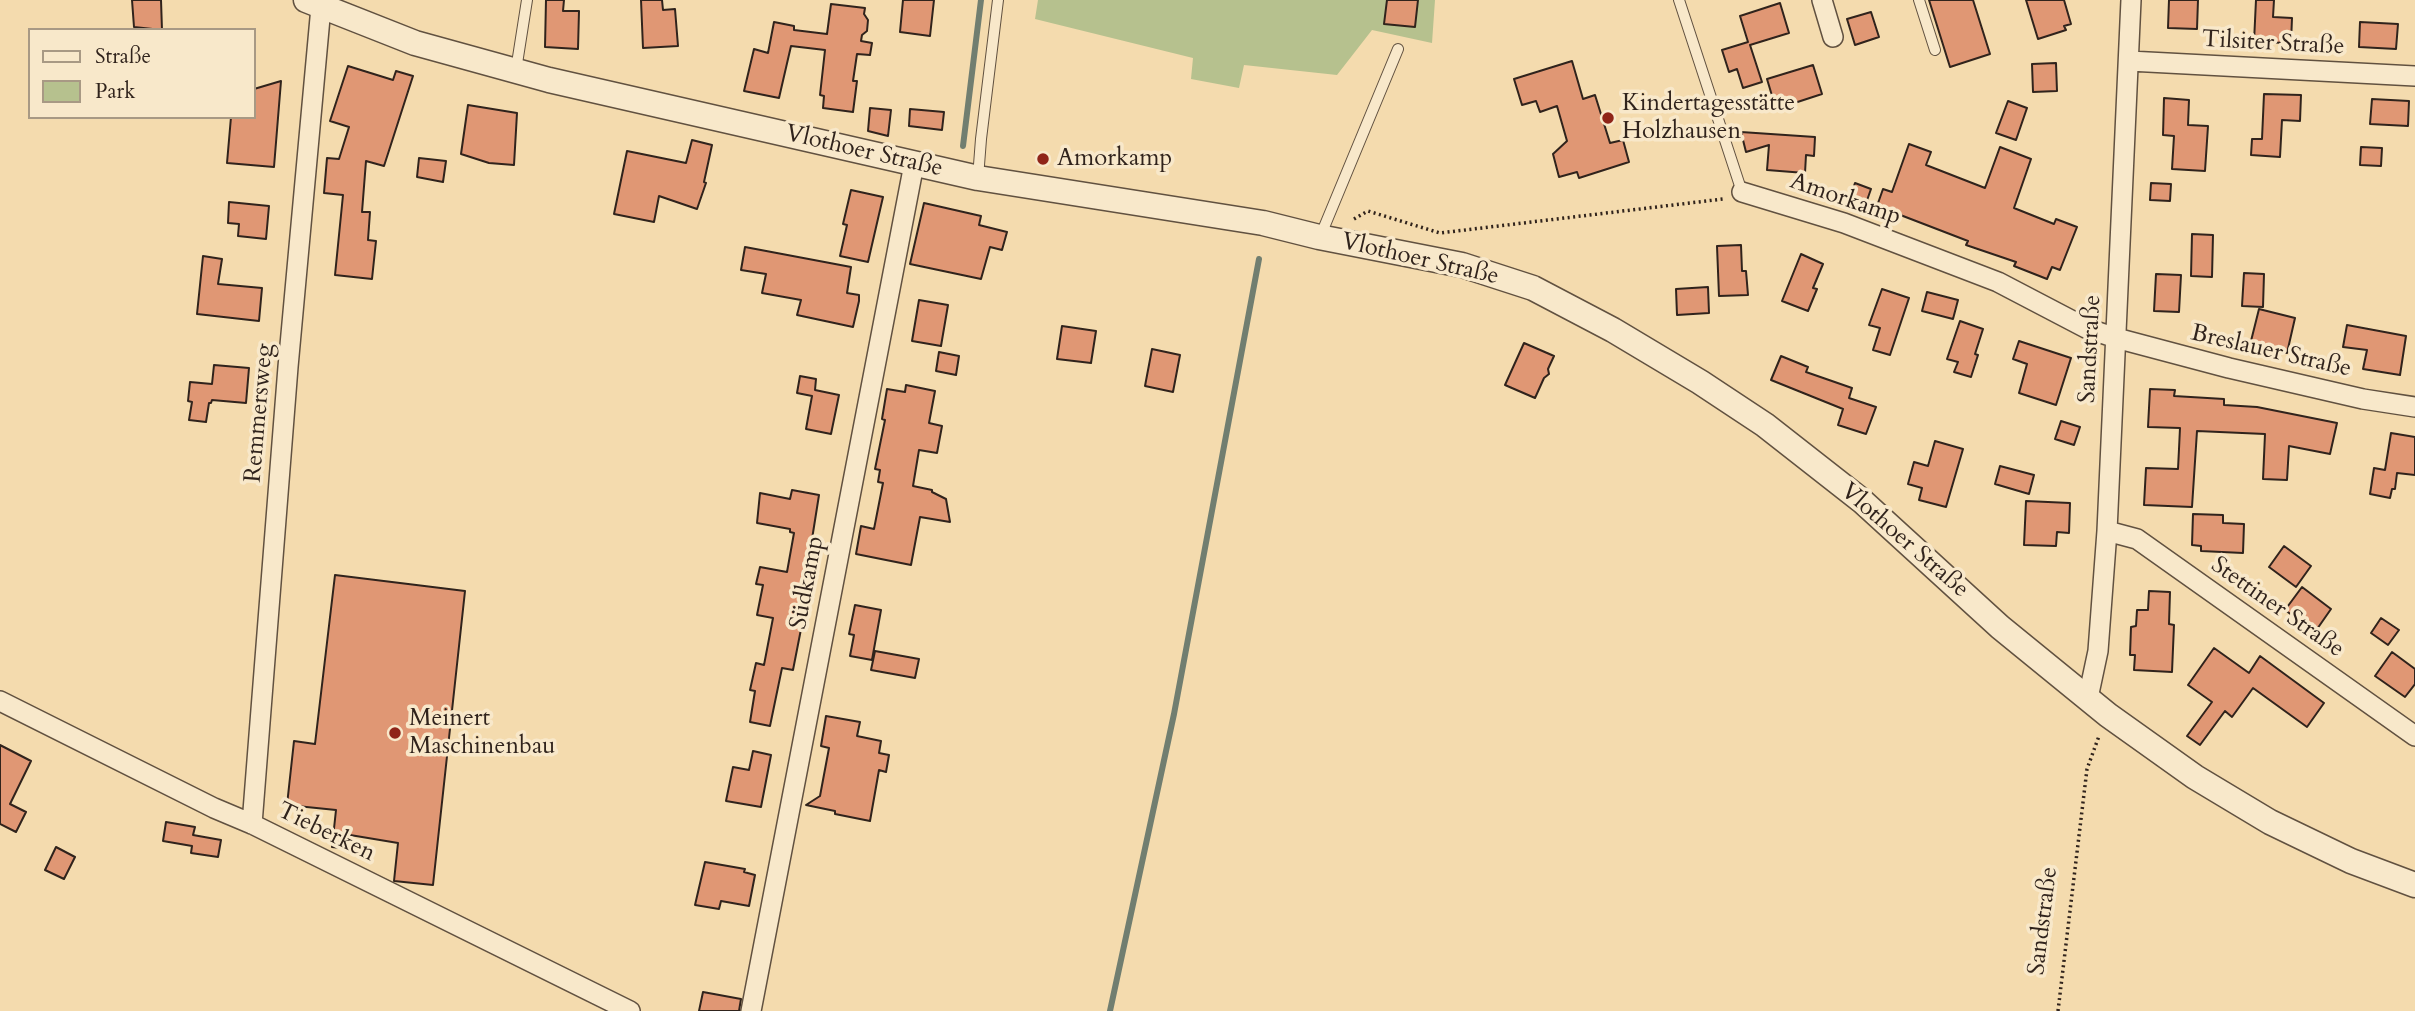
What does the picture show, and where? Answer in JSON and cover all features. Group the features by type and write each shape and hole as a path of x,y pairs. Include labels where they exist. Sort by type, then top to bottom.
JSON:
{"street":[{"path":"1822,0 1833,37"},
{"name":"Sandstraße","path":"2088,698 2098,651 2107,531 2131,0"},
{"name":"Vlothoer Straße","path":"314,3 415,43 515,70 914,164 978,178 1264,223 1328,239 1462,265 1533,288 1613,330 1765,425 1861,501 2000,627 2108,715 2195,777 2270,822 2351,861 2415,885"},
{"name":"Remmersweg","path":"252,824 314,3"},
{"name":"Tilsiter Straße","path":"2129,61 2415,76"},
{"name":"Südkamp","path":"751,1011 914,164"},
{"name":"Amorkamp","path":"1742,192 1844,223 1998,282 2086,328 2116,338"},
{"name":"Breslauer Straße","path":"2116,338 2363,399 2415,407"},
{"name":"Stettiner Straße","path":"2107,531 2137,539 2415,736"},
{"name":"Tieberken","path":"0,701 630,1011"}],"lane":[{"path":"515,70 527,0"},
{"path":"978,178 998,0"},
{"path":"1679,0 1742,192"},
{"path":"1919,0 1935,50"},
{"path":"1328,239 1398,49"}],"path":[{"path":"1328,239 1368,211 1440,233 1716,202 1742,192"},
{"name":"Sandstraße","path":"2058,1011 2087,769 2108,715"}],"green space":[{"path":"1038,0 1435,0 1432,43 1372,30 1337,75 1244,65 1239,88 1191,79 1193,58 1035,19"}],"building":[{"path":"132,0 161,0 162,28 134,27"},
{"path":"546,0 564,0 563,11 579,11 578,49 545,47"},
{"path":"641,0 662,0 663,10 675,9 678,46 643,48"},
{"path":"903,0 934,0 930,36 900,32"},
{"path":"1387,0 1418,0 1415,27 1384,24"},
{"path":"1929,0 1973,0 1990,54 1950,67"},
{"path":"2026,0 2064,0 2071,24 2064,26 2066,30 2038,39"},
{"path":"2169,0 2198,0 2197,29 2168,28"},
{"path":"2256,0 2274,0 2273,17 2292,18 2291,43 2254,42"},
{"path":"1780,3 1789,33 1750,45 1762,82 1743,88 1737,69 1729,72 1722,50 1748,42 1740,16"},
{"path":"831,4 865,8 864,14 868,20 867,31 862,35 861,41 872,43 870,55 857,54 853,81 857,81 853,112 823,108 824,96 820,95 825,50 791,46 779,98 744,91 754,49 768,53 774,22 794,26 794,30 827,34"},
{"path":"1871,12 1879,37 1855,45 1847,19"},
{"path":"2360,22 2398,24 2396,49 2359,47"},
{"path":"1572,61 1583,99 1595,95 1610,143 1623,140 1629,162 1579,178 1577,172 1559,177 1553,154 1567,141 1557,106 1540,112 1536,101 1522,105 1514,79"},
{"path":"2056,63 2057,91 2033,92 2032,64"},
{"path":"1813,65 1822,94 1776,109 1767,79"},
{"path":"348,66 393,80 396,71 413,76 384,166 366,161 362,212 370,212 368,240 376,241 372,279 335,275 343,195 324,193 327,158 339,159 349,127 330,121"},
{"path":"281,81 274,167 227,163 231,119 256,119 256,88"},
{"path":"2264,94 2301,95 2300,121 2282,120 2280,157 2251,155 2252,139 2262,139"},
{"path":"2164,98 2189,100 2188,125 2208,126 2205,171 2172,169 2174,136 2163,135"},
{"path":"2372,99 2409,101 2408,126 2370,124"},
{"path":"2008,101 2027,108 2016,140 1996,133"},
{"path":"468,105 517,113 514,165 489,163 461,154"},
{"path":"870,108 891,110 888,136 868,131"},
{"path":"910,109 944,112 942,130 909,126"},
{"path":"1741,132 1815,137 1814,156 1806,155 1805,173 1767,170 1769,145 1746,152"},
{"path":"692,140 712,145 704,182 706,183 697,209 659,196 654,222 614,214 627,151 686,163"},
{"path":"1909,144 1931,152 1926,165 1985,188 2000,147 2031,159 2014,208 2054,224 2056,219 2077,227 2060,270 2052,267 2047,279 2014,266 2016,262 1966,245 1968,241 1877,206 1883,189 1892,192"},
{"path":"2361,147 2382,148 2381,166 2360,165"},
{"path":"419,158 446,161 443,182 417,177"},
{"path":"1855,183 1871,189 1865,206 1849,200"},
{"path":"2151,183 2171,184 2170,201 2150,200"},
{"path":"851,190 883,197 868,262 840,256 847,225 843,224"},
{"path":"229,202 269,206 266,239 238,236 239,224 228,223"},
{"path":"924,203 981,216 979,225 1007,232 1002,250 990,247 981,279 910,264"},
{"path":"2192,234 2213,235 2212,277 2191,276"},
{"path":"1741,245 1742,271 1746,271 1748,295 1719,296 1717,246"},
{"path":"745,247 851,267 847,293 859,295 853,327 797,315 801,300 762,293 766,274 741,270"},
{"path":"1801,254 1823,264 1813,288 1817,289 1808,311 1782,301"},
{"path":"203,256 222,259 218,284 262,288 259,321 197,314"},
{"path":"2244,273 2264,274 2263,307 2242,306"},
{"path":"2156,274 2181,275 2179,312 2154,311"},
{"path":"1708,287 1709,313 1677,315 1676,289"},
{"path":"1882,289 1909,298 1890,355 1873,350 1880,328 1869,325"},
{"path":"1927,292 1958,300 1953,319 1922,311"},
{"path":"919,300 948,305 941,346 912,341"},
{"path":"2259,309 2295,318 2287,353 2250,345"},
{"path":"1960,321 1983,329 1971,377 1954,372 1958,362 1947,359"},
{"path":"2347,325 2406,336 2400,375 2363,369 2367,350 2343,347"},
{"path":"1062,326 1096,331 1091,363 1057,359"},
{"path":"2019,341 2071,358 2056,405 2019,393 2027,364 2013,359"},
{"path":"1524,343 1554,356 1548,369 1549,374 1544,378 1535,398 1505,385"},
{"path":"1152,349 1180,355 1173,392 1145,386"},
{"path":"939,352 959,356 956,375 936,371"},
{"path":"1781,356 1808,367 1806,372 1852,388 1849,398 1876,407 1866,434 1838,425 1843,409 1771,380"},
{"path":"214,365 249,368 246,403 212,400 209,403 206,422 189,420 192,402 188,401 190,382 212,384"},
{"path":"800,376 816,379 815,390 839,395 831,434 806,429 812,396 797,393"},
{"path":"906,385 935,391 929,423 942,426 937,453 919,450 913,486 932,490 946,499 950,522 920,517 911,565 856,554 861,526 874,529 883,483 878,482 880,470 875,469 885,420 882,419 887,389 905,392"},
{"path":"2150,389 2175,390 2174,396 2224,399 2224,405 2257,407 2337,423 2330,454 2289,446 2287,480 2263,479 2265,434 2197,431 2192,507 2144,505 2146,468 2178,469 2180,428 2148,427"},
{"path":"2061,421 2080,427 2074,445 2055,439"},
{"path":"2391,433 2415,437 2415,475 2397,473 2395,489 2392,489 2390,498 2370,494 2374,468 2385,470"},
{"path":"1935,441 1963,449 1946,507 1919,500 1922,488 1908,484 1914,462 1928,466"},
{"path":"2000,466 2034,475 2029,494 1995,484"},
{"path":"792,490 819,495 806,577 811,578 793,670 782,668 770,726 750,722 755,691 750,690 756,663 764,665 773,618 757,615 763,585 756,584 760,567 787,572 794,533 790,532 790,529 757,523 760,493 790,499"},
{"path":"2026,501 2070,503 2069,533 2057,532 2056,546 2024,545"},
{"path":"2193,514 2223,515 2223,523 2244,524 2243,553 2201,551 2201,546 2192,545"},
{"path":"2284,546 2311,566 2296,587 2269,567"},
{"name":"Meinert Maschinenbau","path":"335,575 465,591 433,885 394,881 398,843 350,835 349,849 332,847 336,810 287,805 294,741 315,744"},
{"path":"2302,587 2331,609 2315,632 2285,610"},
{"path":"2149,591 2170,592 2169,624 2174,625 2172,672 2134,670 2135,655 2130,655 2131,627 2136,626 2137,610 2148,610"},
{"path":"855,605 881,610 872,660 850,656 854,635 849,634"},
{"path":"2381,618 2399,630 2388,645 2371,633"},
{"path":"2214,648 2249,673 2260,656 2324,703 2307,727 2253,688 2232,717 2225,711 2200,745 2187,736 2212,702 2188,685"},
{"path":"875,651 919,659 915,678 871,670"},
{"path":"2392,652 2415,669 2415,684 2405,697 2375,676"},
{"path":"826,716 860,722 857,736 881,741 879,753 889,755 886,772 879,770 870,821 806,805 820,796 829,748 821,746"},
{"path":"0,745 31,761 10,804 26,812 16,832 0,824"},
{"path":"753,751 771,755 761,807 726,801 733,767 749,770"},
{"path":"166,822 195,827 193,835 221,840 218,857 191,853 192,846 163,841"},
{"path":"56,847 75,857 64,879 45,870"},
{"path":"705,862 745,869 744,872 755,875 749,906 721,901 719,909 695,905"},
{"path":"703,992 741,999 739,1011 699,1011"}],"waterway":[{"path":"963,146 981,0"},
{"path":"1110,1011 1174,714 1259,259"}],"place":[{"name":"Kindertagesstätte Holzhausen","path":"1608,118"},
{"name":"Amorkamp","path":"1043,159"},
{"name":"Meinert Maschinenbau","path":"395,733"}]}
